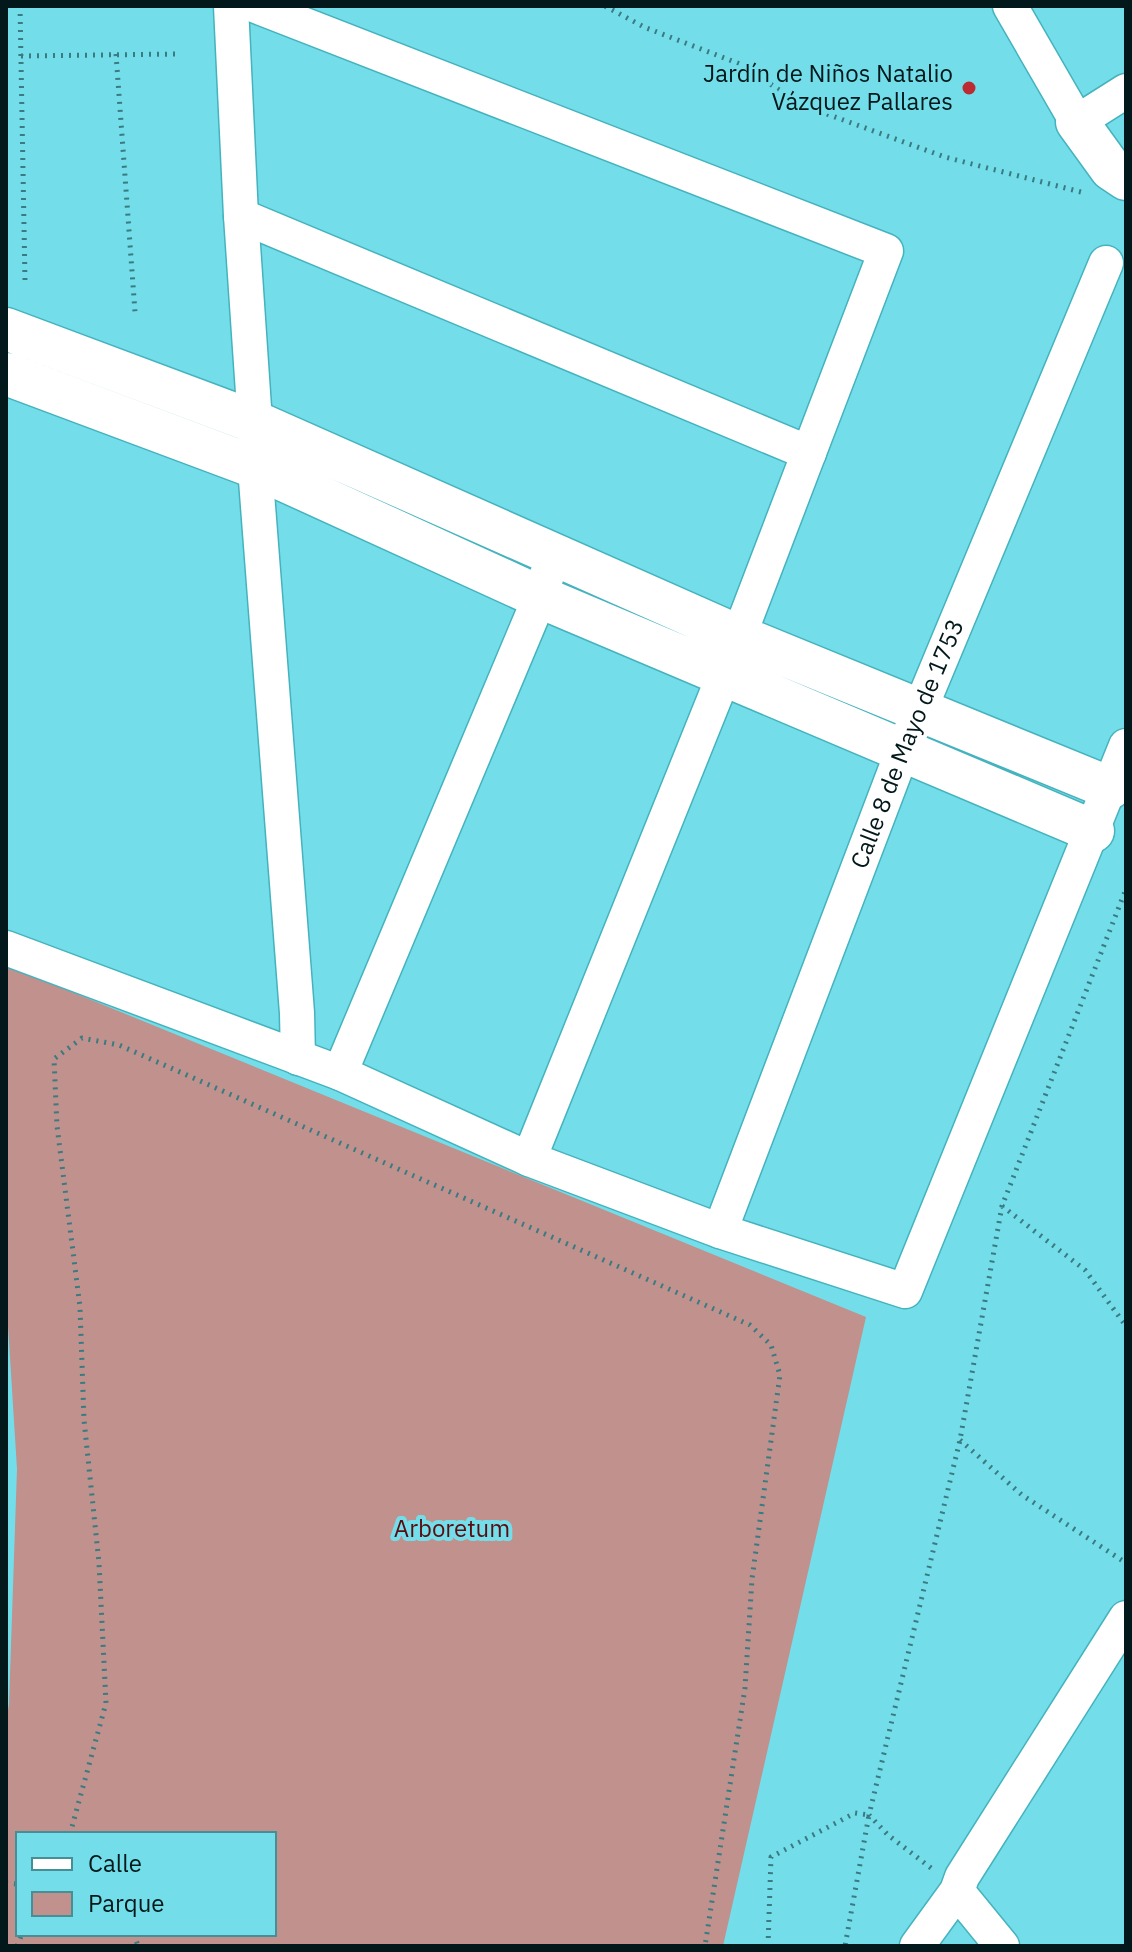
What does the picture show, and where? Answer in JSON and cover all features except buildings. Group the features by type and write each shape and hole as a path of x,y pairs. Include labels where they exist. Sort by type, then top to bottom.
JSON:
{"street":[{"path":"231,6 255,467 298,1058"},
{"path":"256,6 886,251 724,675 529,1159"},
{"path":"1010,6 1077,122 1111,169 1126,179"},
{"path":"1077,122 1126,91"},
{"path":"241,216 809,453"},
{"name":"Calle 8 de Mayo de 1753","path":"720,1231 903,750 1106,263"},
{"path":"6,329 255,422 738,636 1110,788"},
{"path":"6,374 255,467 540,597 1093,831"},
{"path":"340,1073 540,597 553,556"},
{"path":"6,948 340,1073 529,1159 720,1231 905,1291 1126,746"},
{"path":"917,1946 957,1891 962,1877 1126,1618"},
{"path":"957,1891 1002,1946"}],"path":[{"path":"20,6 25,281"},
{"path":"605,6 644,27 740,64 802,105 945,157 1082,192"},
{"path":"116,54 135,312"},
{"path":"21,56 177,54"},
{"path":"845,1946 869,1815 960,1440 1002,1206 1126,889"},
{"path":"71,1832 106,1703 99,1563 84,1420 80,1307 57,1126 54,1059 82,1038 119,1045 721,1312 750,1325 771,1345 780,1375 752,1579 745,1688 705,1946"},
{"path":"1002,1206 1085,1270 1126,1326"},
{"path":"960,1440 1022,1495 1126,1563"},
{"path":"768,1946 771,1857 855,1813 869,1815 888,1835 957,1891"}],"green space":[{"name":"Arboretum","path":"6,965 866,1317 723,1946 6,1946 6,1723 17,1469 6,1294"}],"place":[{"name":"Jardín de Niños Natalio Vázquez Pallares","path":"969,88"}]}
